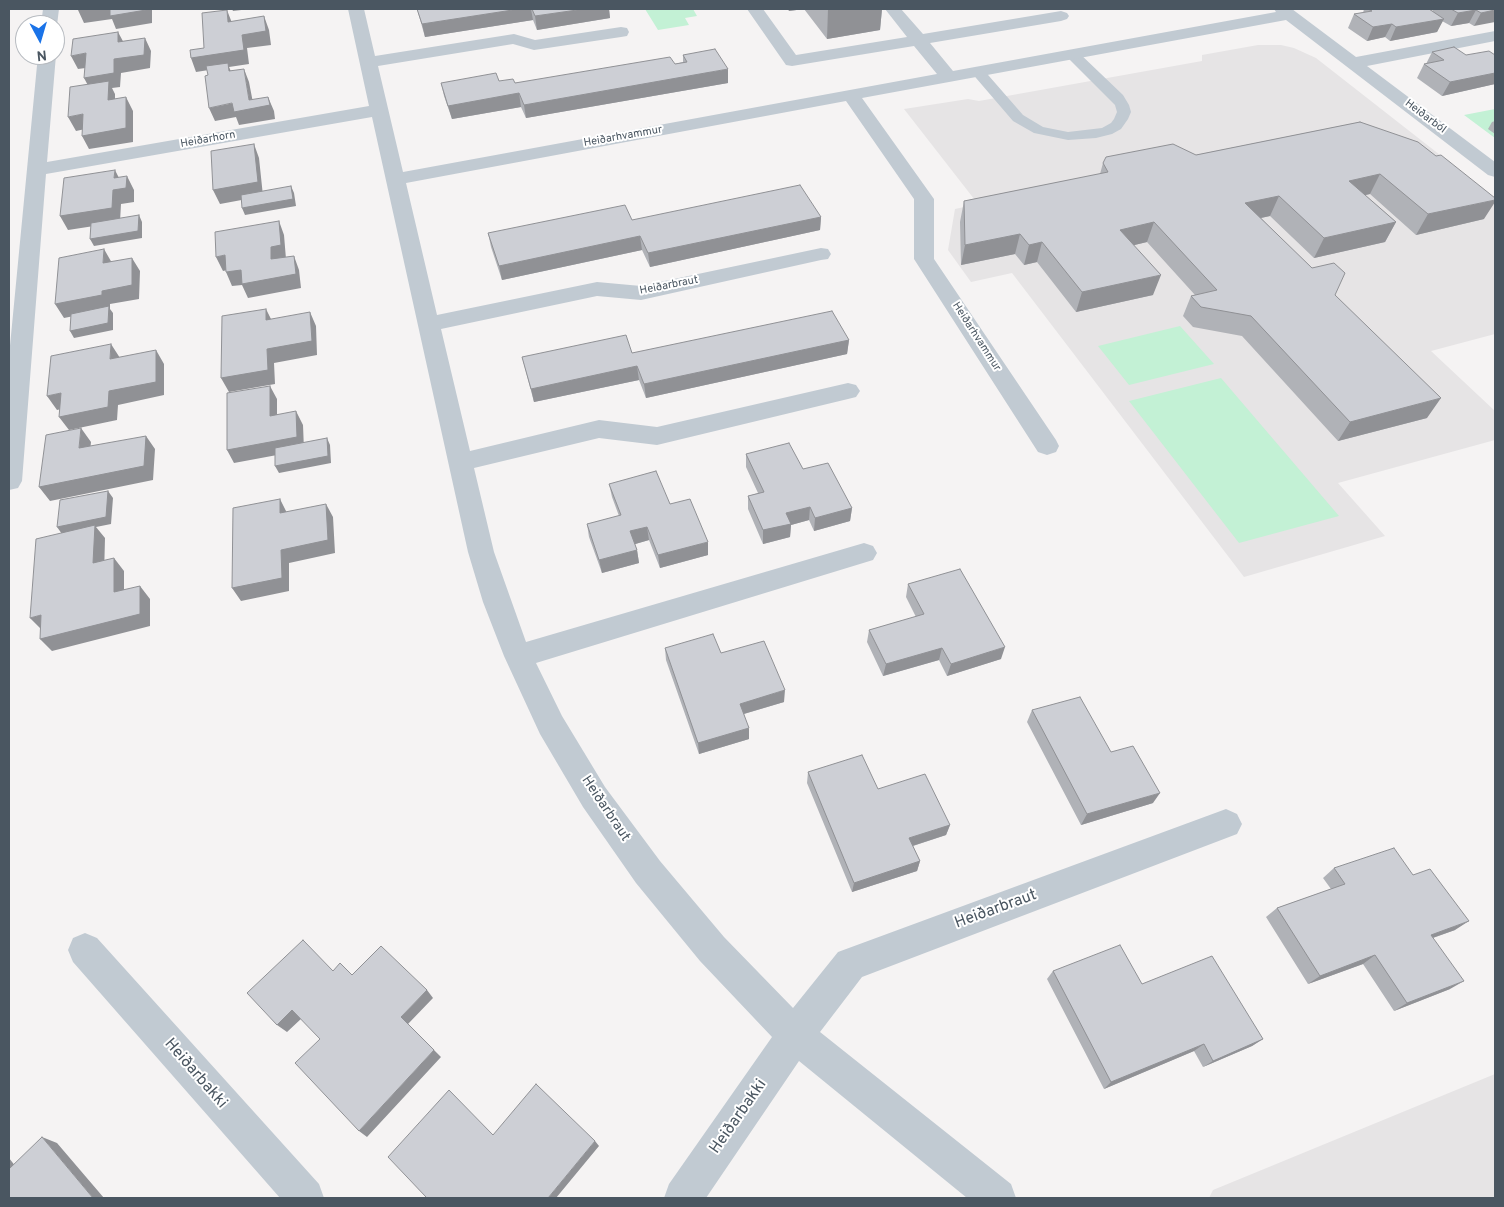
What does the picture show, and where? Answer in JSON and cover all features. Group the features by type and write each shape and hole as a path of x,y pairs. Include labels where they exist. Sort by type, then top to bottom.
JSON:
{"street":[{"name":"Heiðarbraut","path":"356,9 481,552 497,602 518,656 551,725 590,789 648,872 712,949 795,1035 997,1198"},
{"path":"756,9 792,61 1061,16"},
{"path":"893,9 949,77"},
{"name":"Heiðarhvammur","path":"396,179 1072,54 1286,11"},
{"name":"Heiðarból","path":"1286,11 1495,171"},
{"path":"369,62 514,39 534,45 621,32"},
{"path":"1354,63 1495,36"},
{"path":"9,482 45,65"},
{"name":"Heiðarhvammur","path":"851,95 924,199 924,258 1047,446"},
{"name":"Heiðarhorn","path":"36,170 380,110"},
{"name":"Heiðarbraut","path":"429,324 597,289 641,293 821,254"},
{"path":"461,462 599,429 658,436 848,391"},
{"path":"518,656 864,553"},
{"name":"Heiðarbraut","path":"795,1035 850,964 1226,824"},
{"name":"Heiðarbakki","path":"86,950 304,1198"},
{"name":"Heiðarbakki","path":"683,1198 795,1035"}],"lane":[{"path":"977,71 1018,118 1034,128 1068,136 1108,131 1122,119 1124,112 1122,105 1118,98 1072,54"}],"shaded area":[{"path":"1258,45 1281,45 1294,48 1316,58 1495,198 1495,334 1431,351 1495,411 1495,440 1338,483 1385,536 1244,577 1012,273 971,282 948,250 955,209 978,204 904,109 968,99 979,101 1202,61 1202,55"},
{"path":"1495,1074 1495,1198 1209,1198 1213,1190"}],"green space":[{"path":"645,9 693,9 697,16 685,18 689,25 658,30"},
{"path":"1495,109 1495,138 1464,115"},
{"path":"1180,326 1214,364 1129,385 1098,346"},
{"path":"1221,378 1339,516 1239,543 1129,401"}],"building":[{"path":"110,9 146,9 146,10 110,16"},
{"path":"417,9 519,9 422,24"},
{"path":"532,9 584,9 535,16"},
{"path":"1368,9 1429,9 1444,19 1396,27 1392,24 1373,27 1354,14 1372,11"},
{"path":"1451,9 1495,10 1481,13 1476,10 1458,13"},
{"path":"227,10 228,22 264,16 266,31 242,35 244,50 191,58 190,50 204,48 202,13"},
{"path":"118,32 118,42 145,38 144,55 114,59 114,73 84,78 86,53 71,56 73,39"},
{"path":"1454,47 1466,55 1489,51 1495,55 1495,73 1450,82 1424,64 1444,60 1432,52"},
{"path":"715,49 728,69 524,105 519,93 448,106 441,83 496,73 499,81 513,79 515,83 670,57 675,64 687,62 683,55"},
{"path":"228,63 229,71 244,69 249,100 268,97 270,105 234,112 232,103 209,108 205,76 208,75 206,66"},
{"path":"109,81 108,100 126,97 126,128 82,136 83,114 68,117 70,87"},
{"path":"1360,122 1418,142 1436,156 1441,155 1495,198 1495,200 1428,214 1380,174 1349,181 1396,222 1324,238 1279,196 1245,203 1312,268 1334,263 1345,273 1335,295 1441,398 1350,422 1251,316 1201,307 1191,296 1217,290 1154,222 1120,230 1161,275 1082,292 1042,242 1029,245 1020,234 965,245 964,201 1108,172 1103,163 1106,157 1173,144 1196,155"},
{"path":"254,144 258,182 213,190 211,151"},
{"path":"115,170 114,178 127,176 126,188 113,190 112,208 60,216 64,178"},
{"path":"800,185 821,217 648,253 640,236 499,266 488,233 625,205 632,220"},
{"path":"291,186 293,199 242,208 241,195"},
{"path":"139,215 138,231 90,239 91,223"},
{"path":"279,221 281,245 271,247 271,259 294,256 296,274 242,284 241,270 226,272 225,255 216,257 215,232"},
{"path":"104,249 103,263 132,258 132,285 102,291 102,295 55,304 59,258"},
{"path":"109,306 108,323 70,331 71,314"},
{"path":"266,309 266,320 310,312 312,341 267,349 268,370 221,378 222,316"},
{"path":"832,311 849,340 644,384 637,366 531,389 522,357 626,335 632,353"},
{"path":"111,344 110,359 156,350 156,382 109,391 108,407 59,417 61,393 47,396 51,356"},
{"path":"270,386 270,416 296,411 297,437 227,450 227,393"},
{"path":"81,428 79,448 146,436 144,466 39,487 46,435"},
{"path":"327,438 328,456 275,466 275,448"},
{"path":"789,443 803,469 828,463 852,508 815,518 810,507 786,513 791,524 763,530 748,496 764,492 746,454"},
{"path":"656,471 670,504 690,499 708,542 658,555 647,527 630,531 637,550 599,560 587,524 621,515 609,484"},
{"path":"108,491 106,517 57,527 60,500"},
{"path":"280,499 280,513 326,504 328,540 281,550 282,578 232,588 233,508"},
{"path":"95,525 93,563 114,558 114,592 140,586 140,614 40,639 41,615 30,618 36,539"},
{"path":"960,569 1005,647 951,664 942,648 886,664 869,630 924,614 908,584"},
{"path":"713,634 721,653 764,641 785,690 740,704 749,728 698,743 665,648"},
{"path":"1080,697 1111,752 1133,746 1160,793 1087,814 1032,710"},
{"path":"862,755 878,789 925,774 950,825 909,838 920,861 854,883 808,772"},
{"path":"1394,848 1413,875 1430,869 1469,921 1431,935 1464,981 1407,1003 1375,955 1320,976 1277,908 1345,884 1334,868"},
{"path":"303,940 333,971 340,963 352,975 381,946 427,990 401,1017 434,1050 359,1131 295,1063 320,1039 292,1010 277,1025 247,993"},
{"path":"1120,945 1142,984 1212,956 1263,1039 1213,1061 1204,1044 1111,1082 1053,971"},
{"path":"536,1084 595,1141 548,1198 425,1198 388,1157 449,1090 493,1135"},
{"path":"42,1137 93,1198 9,1198 9,1169"}]}
